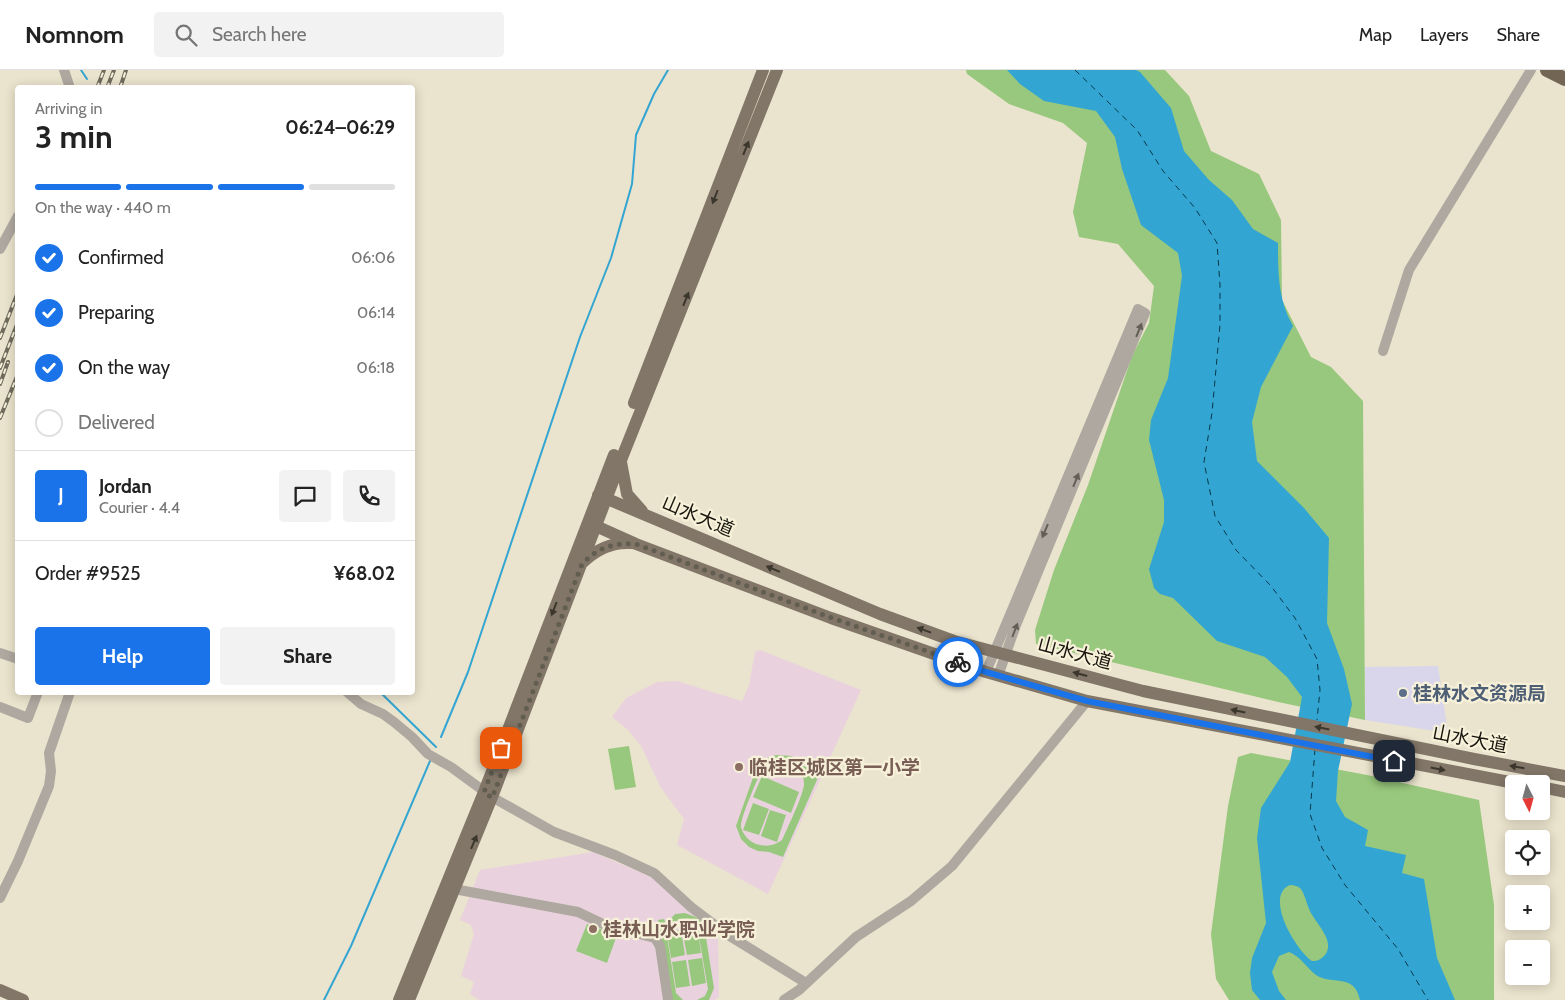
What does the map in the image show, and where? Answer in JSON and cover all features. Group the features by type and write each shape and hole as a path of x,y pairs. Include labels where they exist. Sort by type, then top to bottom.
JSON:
{"highway":[{"path":"1547,70 1565,79"}],"main road":[{"path":"409,1000 454,889 764,70"},
{"path":"602,497 621,460 777,70"},
{"path":"621,460 627,494 648,516"},
{"name":"山水大道","path":"602,497 880,614 954,641 1143,691 1565,776"},
{"path":"399,1000 488,795 582,564 591,525"},
{"name":"山水大道","path":"591,525 636,544 832,618 992,674 1087,701 1505,781"},
{"path":"582,564 590,556 611,544 636,544"},
{"path":"1550,790 1565,792"},
{"path":"0,990 23,1000"}],"street":[{"path":"64,70 69,85"},
{"path":"1383,350 1409,270 1531,70"},
{"path":"0,250 15,222"},
{"path":"992,674 1000,653 1138,309 1145,313 1000,653"},
{"path":"0,653 15,658"},
{"path":"0,707 28,718 37,695"},
{"path":"0,898 18,861 49,786 51,772 49,753 69,695"},
{"path":"350,695 361,704 383,714 414,739 428,754 458,772 488,795 554,832 649,870 666,883 691,908 728,935 806,983"},
{"path":"784,1000 806,983 856,936 911,901 952,866 1087,701"},
{"path":"454,889 578,912 607,926 655,938 660,946 668,1000"}],"shaded area":[{"name":"临桂区城区第一小学","path":"760,650 861,690 768,894 677,845 684,819 661,788 641,746 628,730 612,717 626,698 657,682 677,681 742,701 749,685 755,652"},
{"name":"桂林水文资源局","path":"1438,666 1448,733 1365,720 1365,667"},
{"name":"桂林山水职业学院","path":"593,852 656,879 718,933 719,997 715,1000 479,1000 470,994 474,982 461,976 474,934 471,925 460,920 480,870"}],"green space":[{"path":"966,70 1165,70 1189,96 1211,151 1259,174 1281,220 1282,300 1311,357 1331,367 1363,401 1365,720 1278,702 1036,644 1035,630 1054,570 1088,485 1132,356 1149,323 1154,286 1118,244 1079,237 1073,212 1087,143 1063,123 1009,104 967,74"},
{"path":"629,746 636,787 615,790 608,749"},
{"path":"1251,753 1367,775 1479,800 1494,905 1494,1000 1229,1000 1216,979 1211,934 1228,806 1238,757"},
{"path":"776,755 792,756 804,766 820,773 783,857 749,847 741,839 736,826 756,769 765,759","holes":["776,760 792,763 800,770 804,779 803,791 782,840 770,845 756,844 742,830 741,822 761,771 767,764"]},
{"path":"762,776 799,792 791,813 753,797"},
{"path":"753,803 769,809 759,835 743,830"},
{"path":"770,810 786,815 777,842 761,836"},
{"path":"685,913 698,918 704,925 714,988 709,1000 697,1000 705,996 708,989 698,931 701,953 687,955 682,929 697,927 695,922 687,918 677,920 666,930 676,993 683,1000 672,1000 658,920 664,919 666,924 675,914"},
{"path":"587,924 617,935 607,963 576,951"},
{"path":"681,930 685,955 671,958 667,932"},
{"path":"702,958 706,983 692,986 688,960"},
{"path":"686,960 690,986 676,988 672,962"}],"water":[{"path":"1007,70 1136,70 1140,72 1171,108 1184,151 1209,180 1232,200 1253,229 1278,243 1282,296 1284,306 1293,326 1261,387 1252,422 1257,461 1304,508 1329,538 1327,623 1344,669 1352,704 1338,771 1336,801 1345,817 1368,830 1365,846 1406,855 1402,873 1424,879 1437,958 1455,1000 1360,1000 1353,986 1342,981 1329,980 1316,975 1300,959 1289,952 1279,956 1272,972 1279,991 1286,1000 1260,1000 1252,990 1250,973 1252,958 1266,923 1257,838 1261,808 1290,762 1302,697 1287,677 1265,657 1217,641 1173,598 1160,594 1154,588 1149,569 1164,522 1164,500 1149,440 1151,420 1168,378 1182,276 1178,253 1141,225 1122,169 1115,137 1096,111 1044,101 1020,84","holes":["1290,885 1301,889 1310,911 1327,940 1327,952 1318,960 1312,961 1306,956 1298,947 1285,924 1280,900 1283,891"]}],"waterway":[{"path":"81,70 87,79"},
{"path":"441,737 468,672 580,337 611,258 632,184 636,135 654,94 668,70"},
{"path":"383,695 436,747"},
{"path":"324,1000 351,946 430,761"}],"ferry route":[{"path":"1075,70 1137,130 1163,171 1195,208 1217,243 1220,325 1212,413 1204,462 1215,516 1236,550 1271,586 1295,618 1317,659 1320,690 1317,720"},
{"path":"1315,749 1310,814 1322,848 1345,885 1398,949 1428,1000"}],"railway":[{"path":"98,85 104,70"},
{"path":"108,85 114,70"},
{"path":"121,85 126,70"},
{"path":"0,338 15,300"},
{"path":"0,368 15,330"},
{"path":"0,384 8,362"},
{"path":"0,418 15,381"}],"way so far":[{"path":"501,748 484,792 492,798 582,564 600,549 611,544 636,544 832,618 958,662"}],"place":[{"name":"桂林水文资源局","path":"1403,693"},
{"name":"临桂区城区第一小学","path":"739,767"},
{"name":"桂林山水职业学院","path":"593,929"}],"route":[{"path":"958,662 1087,701 1394,761"}]}
